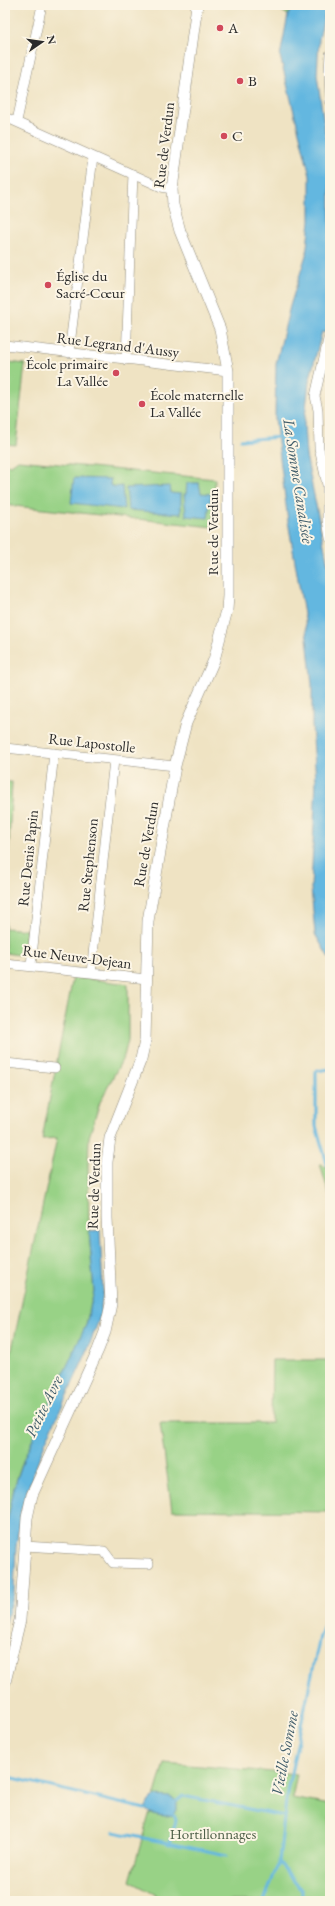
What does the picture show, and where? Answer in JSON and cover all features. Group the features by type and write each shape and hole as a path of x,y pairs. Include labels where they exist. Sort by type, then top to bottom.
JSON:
{"street":[{"path":"16,121 42,5"},
{"name":"Rue de Verdun","path":"5,1682 20,1620 26,1518 32,1495 98,1350 110,1318 111,1304 106,1218 107,1162 110,1138 141,1059 146,1027 148,922 175,766 186,723 214,660 227,610 228,371 220,330 180,231 173,205 172,190 197,5"},
{"path":"330,54 330,101"},
{"path":"5,117 161,187 172,190"},
{"path":"69,353 93,157"},
{"path":"126,360 133,174"},
{"path":"329,335 315,396 318,410 319,448 327,485 327,520 330,538"},
{"name":"Rue Legrand d'Aussy","path":"5,346 228,371"},
{"name":"Rue Lapostolle","path":"5,748 175,766"},
{"name":"Rue Denis Papin","path":"31,966 54,753"},
{"name":"Rue Stephenson","path":"91,972 114,760"},
{"name":"Rue Neuve-Dejean","path":"5,964 147,979"},
{"path":"5,1063 55,1068"},
{"path":"25,1546 104,1551 113,1563 149,1564"}],"green space":[{"path":"273,5 294,5 288,15"},
{"path":"9,362 25,364 16,445 5,444 5,399"},
{"path":"18,460 215,479 213,527 5,505 5,464 11,465"},
{"path":"5,782 12,782 5,928"},
{"path":"5,928 26,930 24,952 19,955 5,953"},
{"path":"73,977 128,984 128,1040 124,1056 100,1102 89,1137 89,1231 94,1291 85,1329 21,1466 14,1488 5,1542 5,1382 57,1138 42,1139"},
{"path":"320,1164 330,1170 330,1198"},
{"path":"272,1360 330,1360 330,1512 172,1510 160,1423 271,1423"},
{"name":"Hortillonnages","path":"164,1763 297,1774 292,1798 330,1805 330,1901 153,1901 156,1895 130,1881"}],"water":[{"name":"La Somme Canalisée","path":"294,5 327,5 319,39 317,75 330,167 330,284 327,304 330,306 330,334 322,332 309,382 304,425 306,455 330,575 330,960 315,934 311,888 316,780 312,725 312,684 305,620 288,521 275,419 276,364 290,306 306,255 310,221 310,176 280,56 288,15"},
{"path":"74,478 111,479 110,485 115,487 122,486 124,509 71,503"},
{"path":"187,483 199,483 201,493 211,494 208,518 186,516 184,494 186,494"},
{"path":"170,486 171,493 181,494 181,514 128,510 126,488"},
{"path":"100,1230 103,1291 100,1317 86,1354 45,1443 26,1494 21,1511 16,1547 14,1593 5,1626 5,1533 14,1488 24,1458 86,1325 94,1291 89,1231"},
{"path":"156,1796 170,1797 177,1801 177,1810 174,1815 159,1815 151,1813 145,1809 149,1801"}],"waterway":[{"name":"La Somme Canalisée","path":"241,440 281,437"},
{"name":"Vieille Somme","path":"330,1069 316,1071 316,1126 330,1174"},
{"name":"Vieille Somme","path":"264,1901 279,1862 287,1792 320,1636 330,1610"},
{"path":"5,1776 145,1809"},
{"path":"177,1801 183,1796 284,1816"},
{"path":"170,1844 176,1820 174,1815"},
{"path":"114,1832 227,1855"},
{"path":"279,1862 302,1891 302,1901"}],"place":[{"name":"A","path":"220,28"},
{"name":"B","path":"240,81"},
{"name":"C","path":"224,136"},
{"name":"Église du Sacré-Cœur","path":"48,285"},
{"name":"École primaire La Vallée","path":"116,373"},
{"name":"École maternelle La Vallée","path":"142,404"}],"water label":[{"name":"Petite Avre","path":"43,1406"}]}
